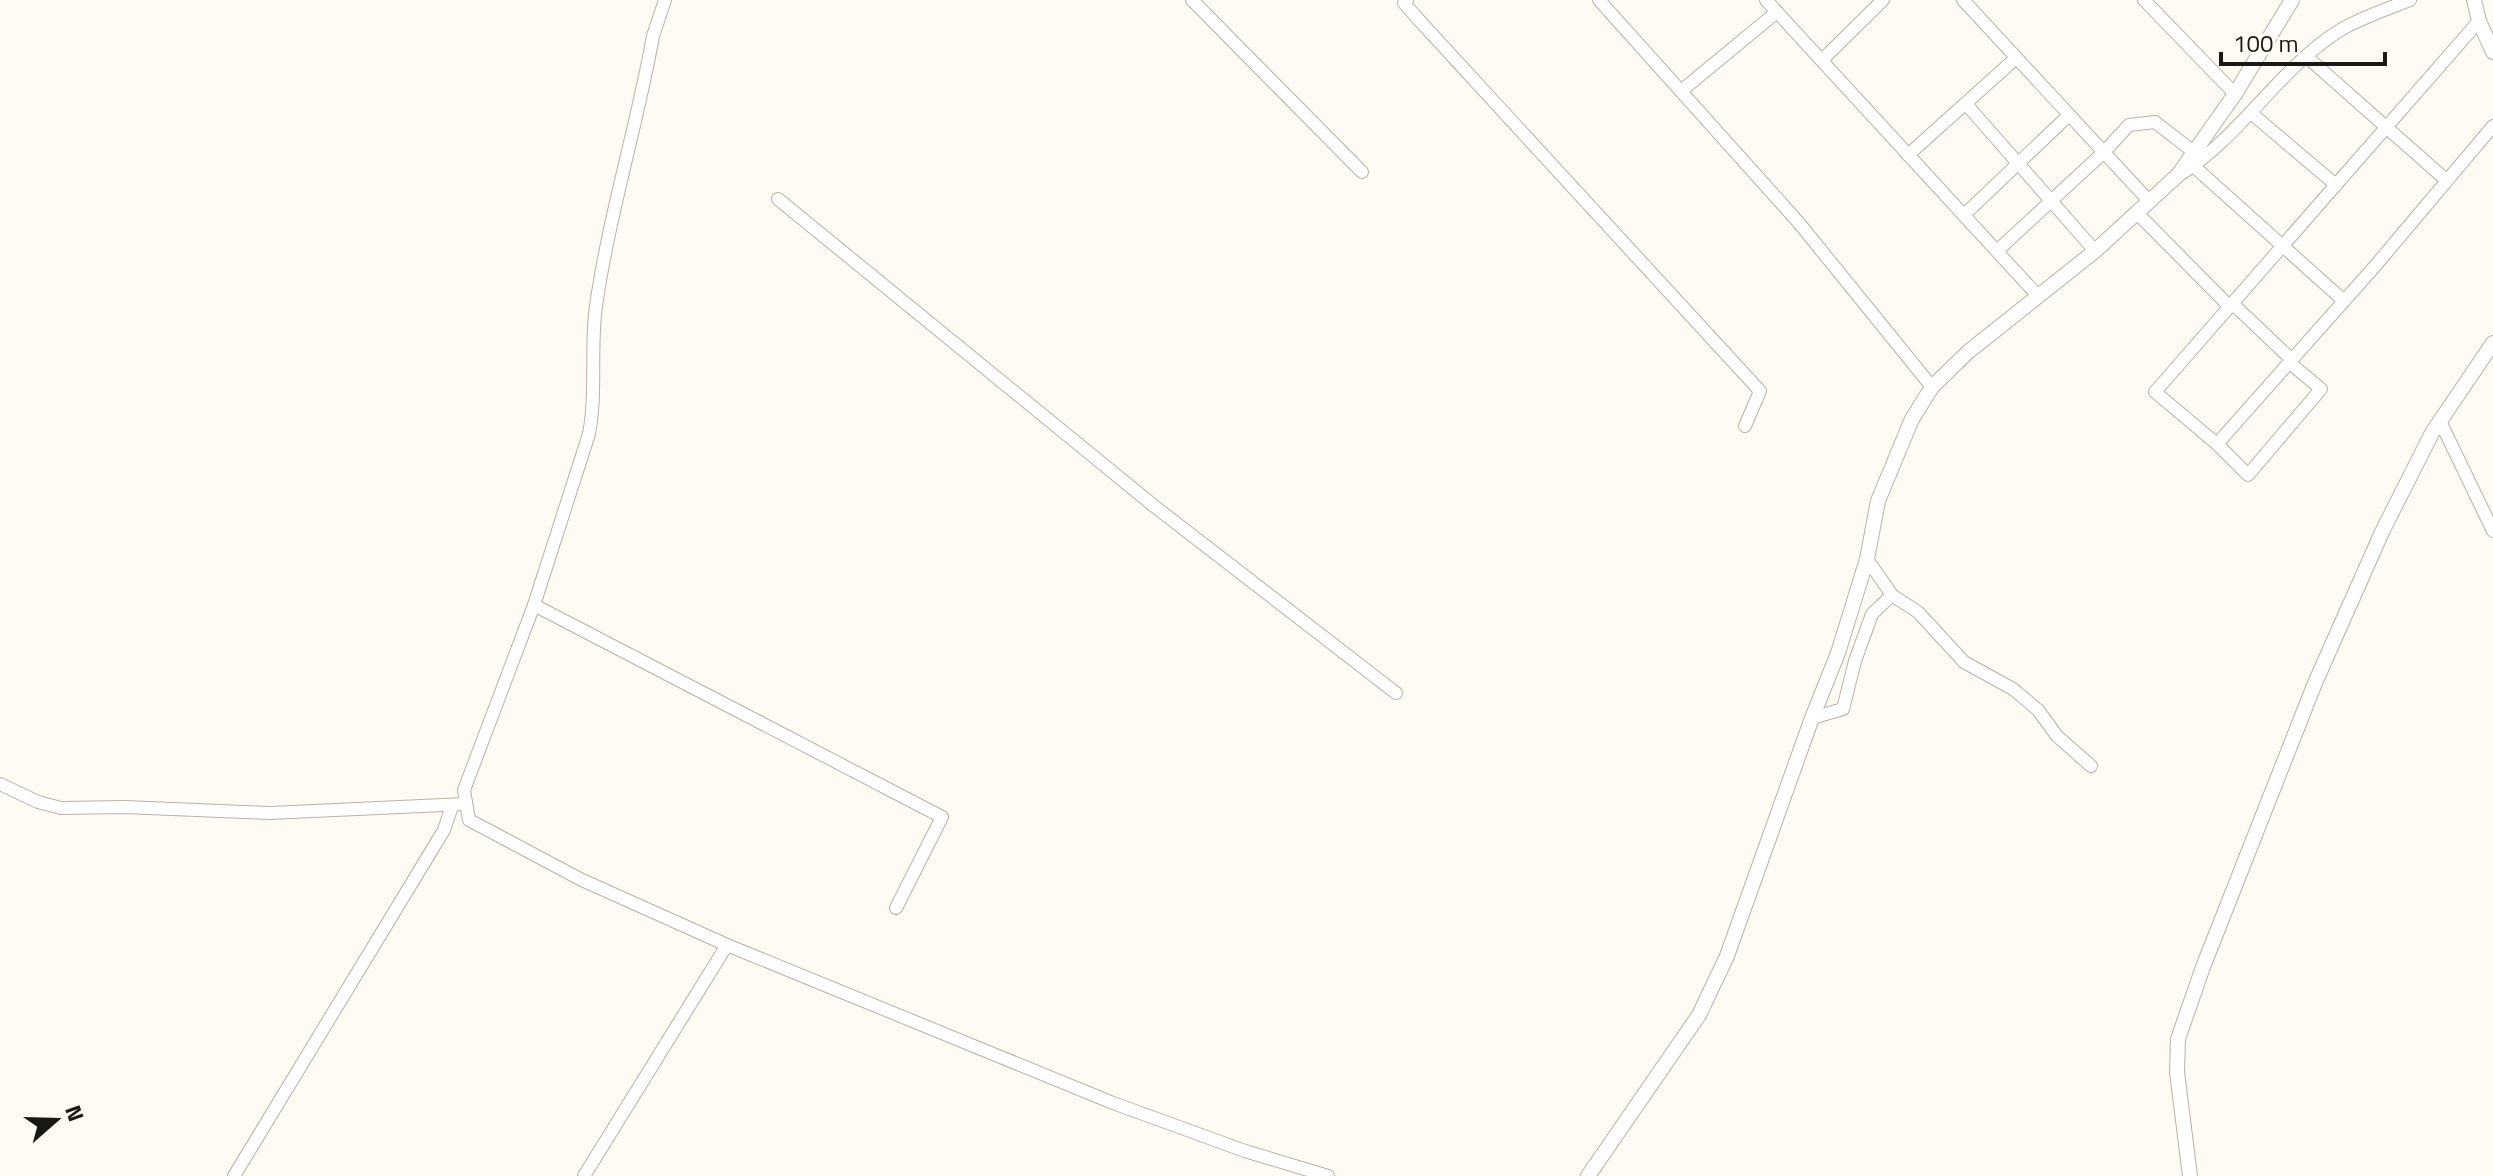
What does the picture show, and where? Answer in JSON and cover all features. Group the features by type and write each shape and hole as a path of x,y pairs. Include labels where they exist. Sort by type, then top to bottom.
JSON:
{"street":[{"path":"234,1176 458,805 534,605 589,434 594,405 594,329 601,280 653,36 665,0"},
{"path":"1192,0 1362,172"},
{"path":"1407,0 1404,3 1418,19 1760,391 1745,426"},
{"path":"1599,0 1799,223 1932,387"},
{"path":"1766,0 2038,296"},
{"path":"1822,60 1869,5 1883,0"},
{"path":"1963,0 2149,201"},
{"path":"2144,0 2235,94"},
{"path":"1588,1176 1699,1015 1727,956 1838,653 1867,559 1879,498 1912,419 1932,387 1968,352 2095,251 2192,160 2292,0"},
{"path":"2192,160 2233,132 2307,57 2343,29 2410,0"},
{"path":"2474,0 2479,21 2493,52"},
{"path":"1681,91 1777,12"},
{"path":"2136,212 2231,306 2321,389 2248,475 2217,444 2155,392 2231,306 2479,21"},
{"path":"2307,57 2446,180"},
{"path":"1908,155 2016,58"},
{"path":"1966,104 2095,251"},
{"path":"2251,113 2336,185"},
{"path":"1964,215 2069,115"},
{"path":"1998,250 2129,125 2155,122 2282,246 2344,301"},
{"path":"2217,444 2493,126"},
{"path":"778,199 1154,506 1396,693"},
{"path":"2190,1176 2181,1112 2178,1039 2224,910 2315,683 2382,532 2440,421 2493,343"},
{"path":"2440,421 2493,531"},
{"path":"1867,559 1892,595 1918,612 1964,662 2021,696 2038,710 2057,736 2091,766"},
{"path":"1812,718 1843,709 1855,661 1872,614 1892,595"},
{"path":"534,605 942,817 896,908"},
{"path":"0,784 38,802 61,808 124,807 270,813 458,805"},
{"path":"458,805 469,820 480,827 582,880 727,945 1113,1103 1245,1151 1328,1176"},
{"path":"584,1176 727,945"}]}
